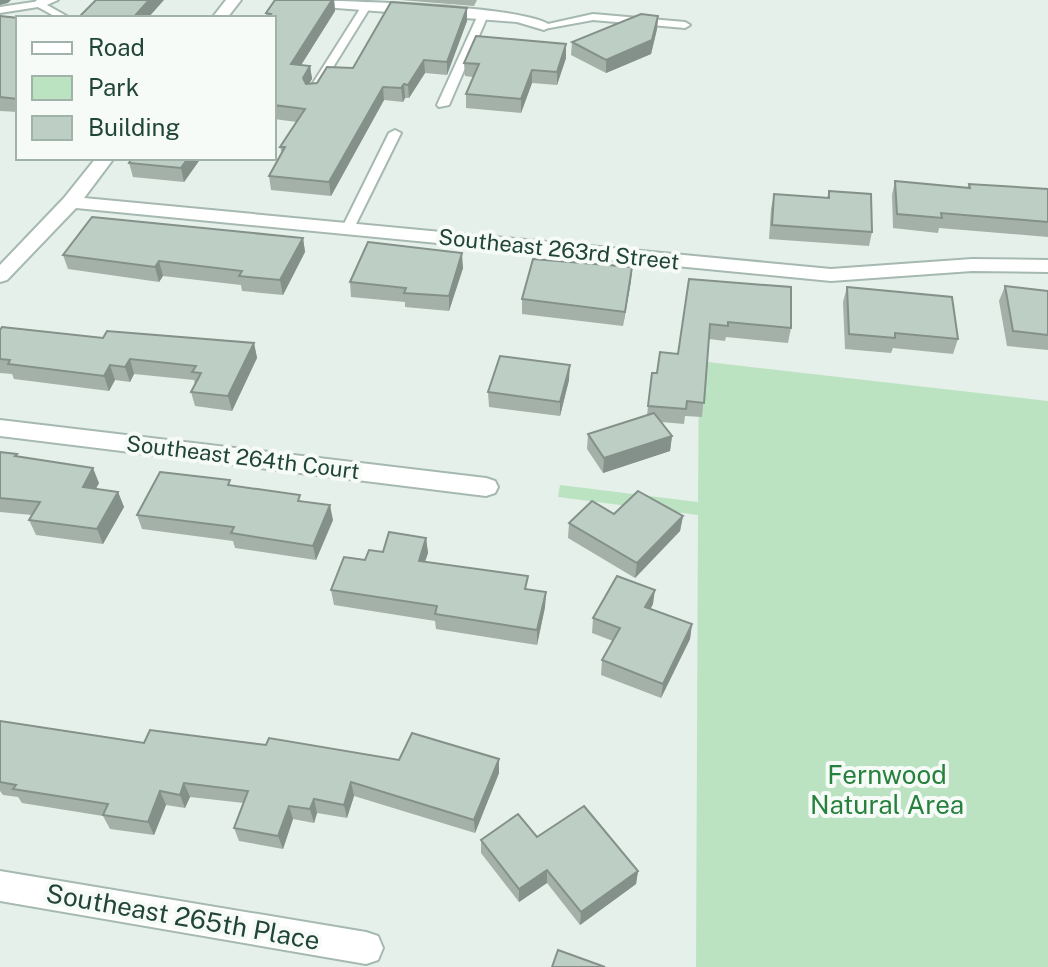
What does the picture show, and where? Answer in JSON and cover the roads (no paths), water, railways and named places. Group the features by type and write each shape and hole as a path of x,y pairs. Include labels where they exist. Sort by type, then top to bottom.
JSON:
{"street":[{"path":"221,16 234,0"},
{"path":"285,0 518,18 544,26"},
{"path":"0,276 71,202 103,160"},
{"name":"Southeast 263rd Street","path":"71,202 831,275 972,265 1048,266"},
{"name":"Southeast 264th Court","path":"0,428 486,487"},
{"name":"Southeast 265th Place","path":"0,886 366,948"}],"lane":[{"path":"0,10 45,2 62,16"},
{"path":"312,93 366,6"},
{"path":"443,105 483,15"},
{"path":"544,26 593,17 685,25"},
{"path":"348,228 395,133"}],"park label":[{"name":"Fernwood Natural Area","path":"887,790"}]}
